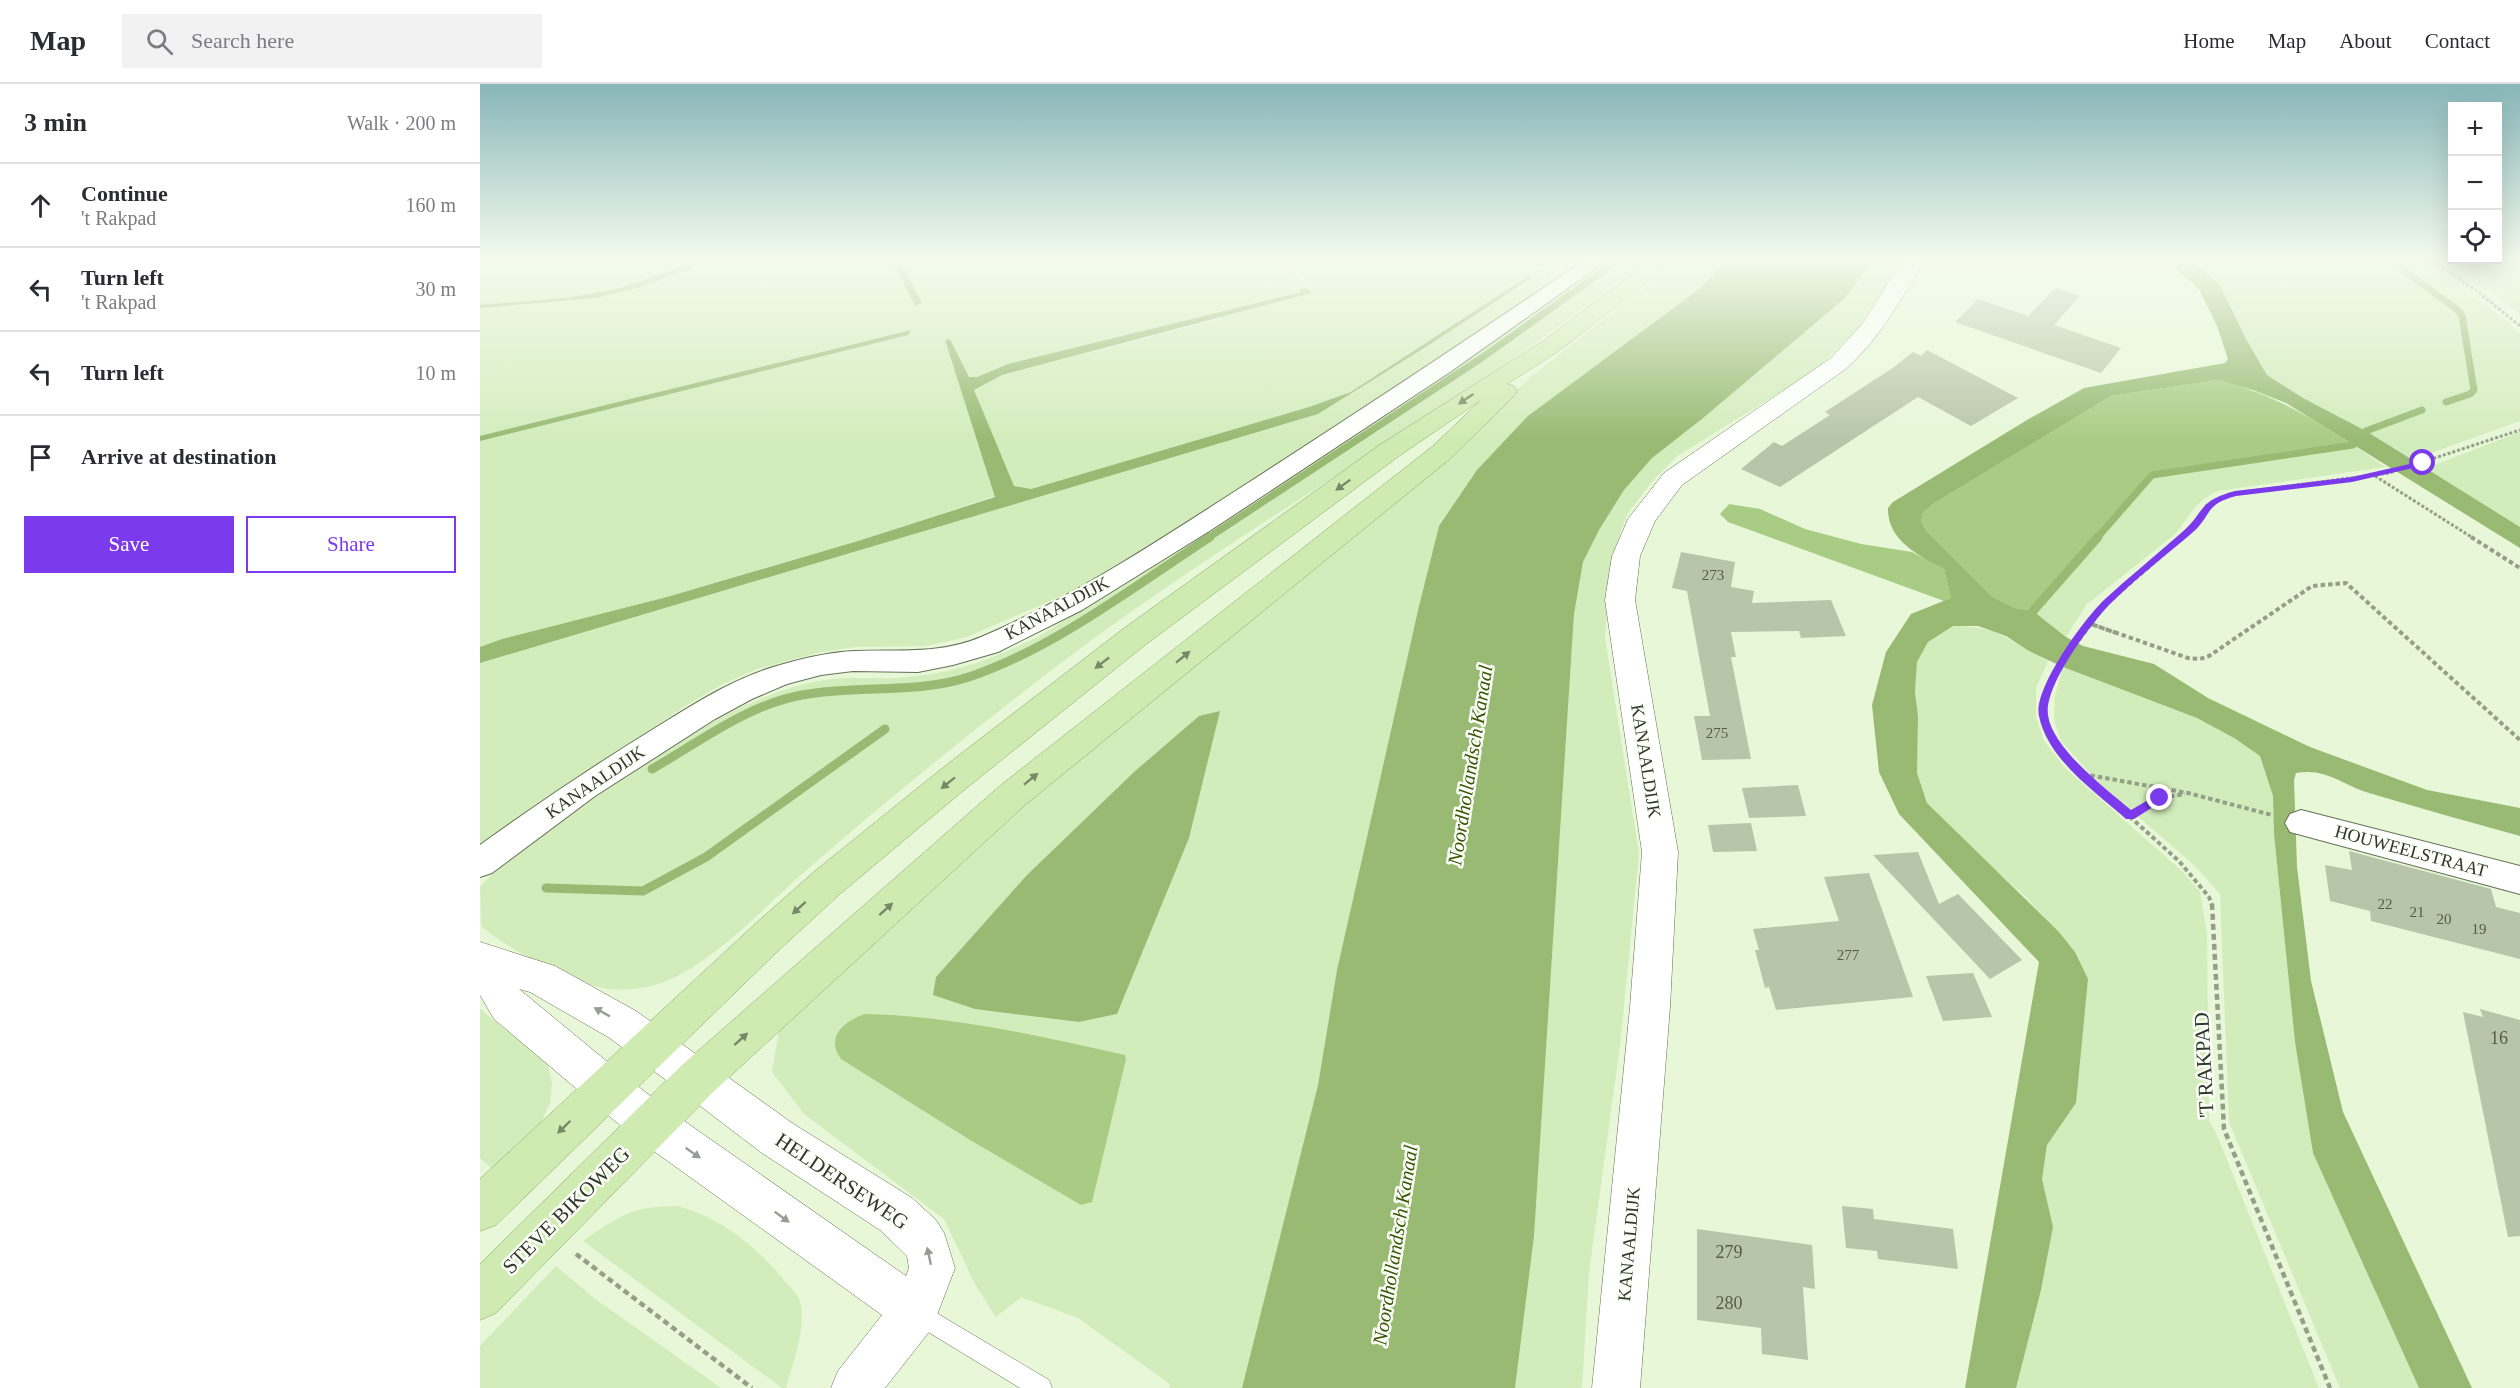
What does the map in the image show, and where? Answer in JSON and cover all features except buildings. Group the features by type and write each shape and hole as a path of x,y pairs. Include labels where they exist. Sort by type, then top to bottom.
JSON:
{"main road":[{"path":"480,1209 606,1087 837,875 952,780 1134,637 1390,450 1551,346 1586,320"},
{"path":"697,1078 1013,795 1442,452 1551,346"},
{"name":"STEVE BIKOWEG","path":"480,1297 697,1078"}],"street":[{"name":"KANAALDIJK","path":"480,863 584,787 705,711 742,691 780,675 821,665 853,661 918,662 953,655 988,645 1072,603 1202,524 1512,320"},
{"name":"KANAALDIJK","path":"1616,1388 1650,1007 1660,852 1620,600 1626,556 1642,519 1672,479 1830,370 1857,348 1877,320"},
{"name":"HOUWEELSTRAAT","path":"2301,823 2520,880"},
{"path":"697,1078 622,1024 540,978 480,959 508,1006 606,1087 652,1124 915,1311"},
{"name":"HELDERSEWEG","path":"697,1078 777,1138 896,1214 920,1236 928,1248 932,1269 915,1311 855,1388"}],"lane":[{"path":"915,1311 1041,1388"}],"path":[{"name":"'T RAKPAD","path":"2330,1388 2224,1129 2212,904 2209,897 2179,861 2082,774 2055,744 2043,715 2047,692 2056,670 2106,604 2194,527 2207,505 2219,498 2235,493 2389,473 2520,430"},
{"path":"2374,475 2520,568"},
{"path":"2091,624 2188,658 2200,659 2209,656 2312,586 2346,583 2520,740"},
{"path":"2082,774 2188,793 2258,812"},
{"path":"2130,816 2160,798 2188,793"},
{"path":"546,1230 752,1388"}],"shaded area":[{"path":"480,320 1188,320 1008,364 976,377 969,377 950,339 945,340 995,496 858,541 667,597 502,639 480,647"},
{"path":"1214,320 1461,320 1351,392 1309,407 1031,489 1014,486 973,391 1002,375"},
{"path":"1467,320 1498,320 1176,533 1082,587 967,637 926,646 856,647 821,652 757,669 721,685 682,708 480,846 480,663 1318,414"},
{"path":"1524,320 1567,320 1422,420 1206,560 1049,672 868,817 722,946 683,973 651,986 615,990 594,986 578,981 523,955 481,926 480,887 516,852 576,807 725,715 771,695 819,681 848,678 896,678 935,673 972,664 1008,651 1043,634"},
{"path":"1603,320 1663,320 1439,526 1337,970 1318,1085 1242,1388 1169,1388 1170,1384 1078,1318 1021,1297 996,1317 976,1286 944,1219 804,1114 772,1072 779,1030 995,819 1455,448 1531,377","holes":["1199,716 1117,1014 1079,1022 975,1009 936,977 1027,875 1134,772"]},
{"path":"1819,320 1864,320 1858,329 1813,372 1677,456 1651,483 1628,513 1620,533 1609,579 1605,637 1639,854 1620,1046 1589,1272 1582,1388 1515,1388 1534,1236 1574,614 1583,562 1599,530 1624,490 1652,458"},
{"path":"2237,320 2505,320 2520,334 2520,421 2411,460 2366,431 2303,398 2267,375"},
{"path":"2218,380 2272,399 2320,424 2353,445 2152,475 2033,611 2015,608 1993,597 1926,530 1921,521 1923,513 1933,504 2111,396"},
{"path":"2520,432 2520,527 2424,469"},
{"path":"2353,445 2385,467 2218,491 2197,505 2174,535 2086,605 2066,637 2033,611 2152,475"},
{"path":"1729,504 1760,509 1805,529 1861,544 1912,552 1944,569 1951,598 1944,601 1728,522 1720,514"},
{"path":"1952,626 1993,632 2048,661 2036,688 2036,717 2044,741 2066,769 2182,871 2200,892 2207,934 2209,1120 2319,1388 2016,1388 2041,1290 2053,1227 2042,1179 2047,1145 2076,1103 2075,952 2026,897 1985,861 1927,803 1917,773 1918,716 1915,692 1917,662 1928,642"},
{"path":"2063,667 2197,718 2234,738 2260,756 2273,796 2274,834 2295,1042 2313,1153 2419,1388 2340,1388 2229,1122 2220,894 2194,865 2097,781 2061,741 2054,720 2055,696"},
{"path":"480,1009 548,1064 552,1084 550,1103 531,1144 500,1176 480,1158"},
{"path":"865,1014 963,1023 1028,1034 1125,1055 1126,1059 1092,1202 1081,1205 970,1140 841,1059 835,1044 839,1031 850,1021"},
{"path":"677,1206 709,1218 738,1236 765,1259 798,1297 802,1320 801,1331 786,1388 782,1388 583,1241 627,1214 648,1208"},
{"path":"556,1266 594,1298 721,1388 480,1388 480,1346"}],"water":[{"path":"1188,320 1210,320 1002,375 974,390 1014,486 1031,489 1309,407 1351,392 1461,320 1467,320 1318,414 480,663 480,647 502,639 667,597 858,541 995,497 945,340 950,339 969,377 977,377 1008,364"},
{"name":"Noordhollandsch Kanaal","path":"1657,320 1819,320 1652,458 1624,490 1599,530 1583,562 1574,614 1534,1236 1515,1388 1242,1388 1318,1085 1337,970 1439,526 1477,470 1528,416"},
{"path":"2214,320 2237,320 2267,375 2303,398 2366,431 2520,527 2520,548 2286,403 2218,380 2111,396 1933,504 1923,513 1921,521 1926,530 1993,597 2015,608 2033,611 2066,637 2083,646 2154,664 2208,698 2310,747 2427,790 2520,808 2520,836 2359,790 2326,775 2296,773 2294,780 2297,867 2311,981 2343,1112 2472,1388 2419,1388 2313,1153 2295,1042 2274,834 2273,796 2260,756 2234,738 2197,718 2063,667 2029,651 2006,636 1978,626 1953,626 1928,642 1917,662 1915,692 1918,716 1917,773 1927,803 2058,931 2075,952 2088,979 2076,1103 2047,1145 2042,1179 2053,1227 2041,1290 2016,1388 1965,1388 2039,962 1899,814 1879,772 1872,705 1886,652 1911,614 1951,598 1944,569 1906,546 1893,529 1888,508 1893,502 2084,388 2225,363 2228,359"},
{"path":"911,330 908,335 480,441 480,436"},
{"path":"1220,711 1189,838 1117,1014 1079,1022 975,1009 933,995 936,977 1027,875 1134,772 1199,716"}],"waterway":[{"path":"1208,538 1483,357 1535,320"},
{"path":"2446,402 2470,394 2474,390 2463,320"},
{"path":"2366,431 2422,410"},
{"path":"2097,538 2152,475 2353,445"},
{"path":"652,769 724,726 782,700 823,692 951,682 1003,664 1095,614 1210,537"},
{"path":"2033,611 2098,537"},
{"path":"546,888 643,891 706,857 885,729"}],"route":[{"path":"2160,798 2130,816 2082,774 2055,744 2043,715 2047,692 2056,670 2106,604 2194,527 2207,505 2219,498 2235,493 2389,473 2423,463"}]}
